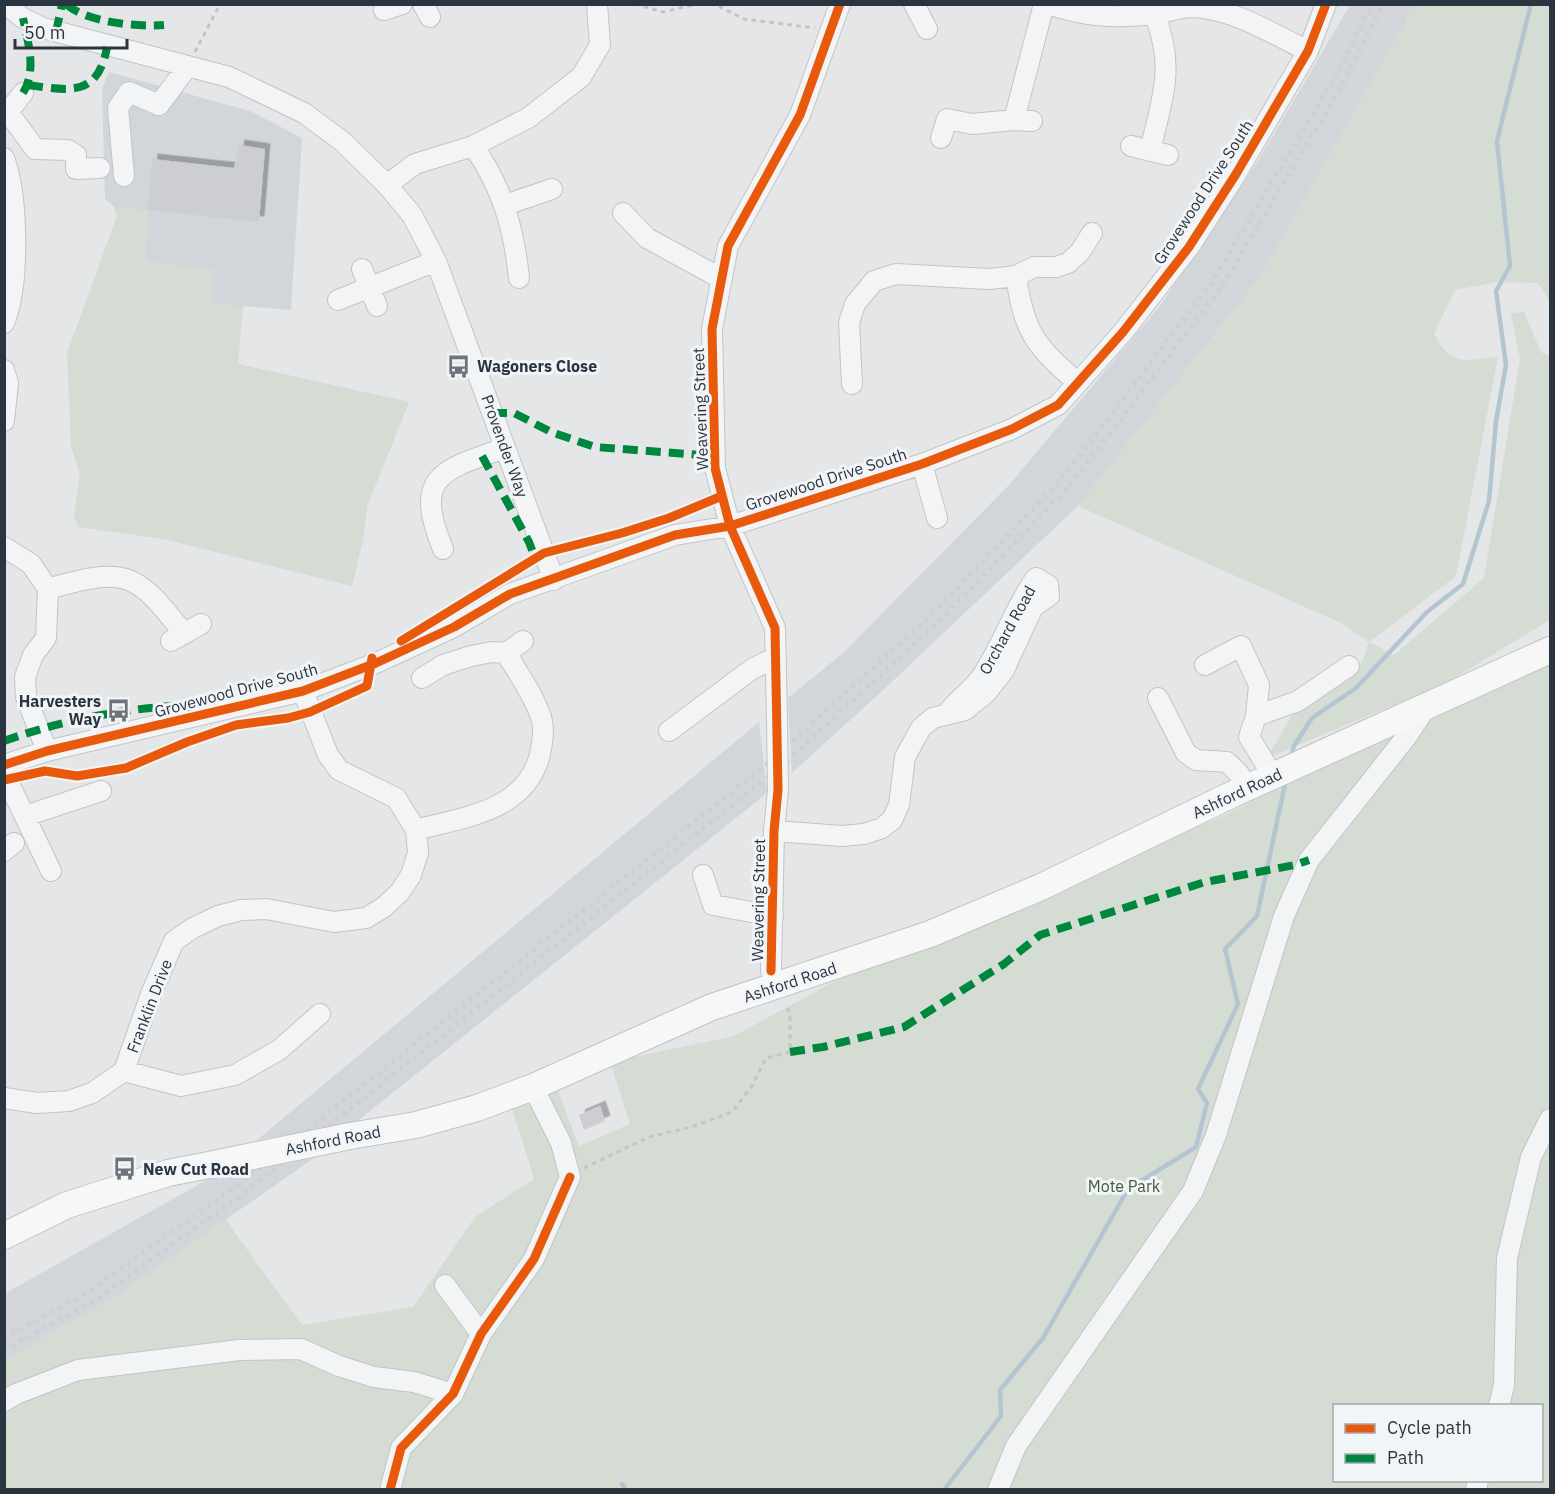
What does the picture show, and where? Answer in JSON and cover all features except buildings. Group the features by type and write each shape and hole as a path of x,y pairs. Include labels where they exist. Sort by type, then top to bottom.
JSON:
{"main road":[{"name":"Ashford Road","path":"4,1236 67,1205 168,1173 416,1125 477,1108 533,1087 781,977 930,934 1018,896 1428,704 1551,650"}],"street":[{"name":"Provender Way","path":"5,4 23,18 43,28 236,80 304,113 342,141 387,185 412,215 436,261 554,580"},
{"path":"387,185 415,164 473,146 528,118 581,77 600,45 597,4"},
{"name":"Weavering Street","path":"781,977 773,915 774,831 778,790 775,628 730,526 715,468 712,329 728,246 800,115 840,4"},
{"path":"914,4 927,29"},
{"path":"941,138 947,120 972,124 1023,120 1046,4 1079,15 1107,18 1154,14 1190,7 1224,8 1308,51"},
{"name":"Grovewood Drive South","path":"4,765 47,752 303,691 376,663 454,627 510,594 675,536 730,526 922,464 1012,429 1058,405 1123,332 1189,247 1236,174 1308,51 1326,4"},
{"path":"1131,146 1159,153 1167,64 1164,38 1154,14"},
{"path":"124,176 118,108 129,92 159,105 187,67"},
{"path":"23,93 6,115 35,149 68,150 76,155 76,169 100,168"},
{"path":"473,146 488,167 505,205 515,240 519,278"},
{"path":"4,158 11,180 8,206 16,257 10,306 4,323"},
{"path":"505,205 552,189"},
{"path":"623,213 647,238 722,279"},
{"path":"858,373 849,323 855,304 874,281 896,274 989,279 1016,276 1034,267 1056,267 1068,263 1080,252 1092,234"},
{"path":"338,300 436,261"},
{"path":"362,269 376,306"},
{"path":"1016,276 1028,330 1045,355 1078,383"},
{"path":"4,370 8,384 4,422"},
{"path":"443,549 427,531 429,508 436,481 446,471 505,448"},
{"path":"922,464 937,518"},
{"path":"4,547 31,564 48,588 46,638 33,655 25,677 26,697 47,752"},
{"path":"48,588 96,575 122,577 151,594 185,633"},
{"name":"Orchard Road","path":"1036,578 1048,585 1049,596 1034,607 998,678 986,693 964,710 947,714 956,700 981,679 1008,632 1022,597 1036,578"},
{"path":"422,678 443,665 499,652 523,640"},
{"path":"1205,665 1241,646 1260,685 1256,716 1250,737 1273,776"},
{"path":"303,691 328,755 339,770 396,798 416,830 499,807 520,792 535,772 542,746 542,720 499,652"},
{"path":"669,731 752,669 776,657"},
{"path":"1256,716 1298,701 1349,666"},
{"path":"1158,698 1186,753 1196,760 1227,762 1239,774 1245,788"},
{"path":"998,1490 1016,1446 1193,1191 1216,1135 1284,916 1309,860 1361,791 1407,736 1428,704"},
{"path":"774,831 842,836 882,828 891,820 899,805 905,757 912,741 933,718 947,714"},
{"path":"4,773 51,871"},
{"path":"25,816 100,790"},
{"name":"Franklin Drive","path":"4,1098 36,1095 69,1101 92,1093 124,1071 168,937 218,916 241,910 266,909 334,922 366,918 392,899 411,875 418,853 416,830"},
{"path":"703,875 713,905 773,915"},
{"name":"Franklin Drive","path":"124,1071 181,1086 210,1081 252,1067 279,1050 320,1014"},
{"path":"390,1490 401,1448 453,1394 481,1334 534,1259 570,1177 561,1143 533,1087"},
{"path":"1504,1402 1507,1258 1531,1157 1551,1119"},
{"path":"445,1285 481,1334"},
{"path":"4,1401 16,1394 78,1370 239,1350 301,1349 339,1366 374,1377 414,1382 453,1394"}],"path":[{"path":"187,67 220,4"},
{"path":"635,4 663,12 697,4"},
{"path":"710,4 744,20 790,27 832,27"},
{"path":"570,1177 590,1164 649,1137 691,1127 732,1112 752,1086 766,1058 790,1052 790,1013 783,1000 796,994 781,977"}],"shaded area":[{"path":"1350,5 1412,5 1405,23 1260,277 1078,506 792,773 788,698 843,653 1008,486 1160,306 1258,161"},
{"path":"109,72 250,111 302,138 291,310 243,306 238,364 409,402 367,506 363,539 352,586 164,539 79,527 74,517 80,474 71,445 70,416 104,253 117,216 114,207 105,199 102,89"},
{"path":"759,722 767,793 355,1123 257,1140"},
{"path":"314,1158 112,1299 5,1360 4,1294 210,1178"}],"green space":[{"path":"1412,5 1550,5 1550,301 1538,283 1497,282 1455,290 1434,334 1440,345 1453,357 1460,359 1498,357 1456,576 1369,642 1341,623 1078,506 1260,277 1405,23"},
{"path":"114,207 148,210 146,261 213,270 210,302 242,306 238,365 409,402 367,506 363,539 352,586 164,539 79,527 74,517 80,474 71,445 67,353 117,216"},
{"path":"1524,312 1541,352 1550,357 1550,620 1444,684 1267,758 1294,712 1361,665 1369,642 1394,655 1484,578 1520,359 1511,313"},
{"name":"Mote Park","path":"1550,661 1550,1489 5,1489 4,1360 112,1299 225,1219 302,1325 413,1307 475,1217 534,1179 512,1108 557,1088 579,1146 630,1124 610,1062 734,1036 867,964 1223,816 1407,722"}],"waterway":[{"path":"1292,753 1312,718 1356,688 1427,612 1463,584 1489,501 1496,421 1506,365 1496,291 1510,266 1497,141 1531,4"},
{"path":"944,1490 1001,1416 1000,1390 1043,1338 1128,1189 1196,1147 1207,1103 1198,1089 1238,1004 1225,949 1257,916 1285,784"},
{"path":"622,1484 626,1490"}],"railway":[{"path":"4,1338 83,1296 235,1187 772,760 933,613 1064,476 1212,282 1334,79 1372,4"},
{"path":"4,1350 88,1305 241,1196 779,768 940,621 1072,483 1221,288 1343,84 1383,4"}],"marked path":[{"path":"56,32 62,4"},
{"path":"66,4 99,20 127,24 164,25"},
{"path":"23,18 29,47 30,75 23,93"},
{"path":"28,85 69,89 89,83 97,75 107,47"},
{"path":"492,413 514,413 551,432 595,447 714,456"},
{"path":"482,456 529,542 535,558"},
{"path":"4,741 72,721 142,709 188,705 193,717"},
{"path":"790,1052 823,1047 904,1027 1004,964 1040,935 1205,882 1295,865 1309,860"}],"cycle path":[{"path":"771,971 774,831 778,790 775,628 730,526 715,468 712,329 728,246 800,115 840,4"},
{"path":"4,765 47,751 303,691 376,663 454,627 510,594 675,535 730,526 922,464 1012,429 1058,405 1123,332 1189,247 1236,174 1308,51 1326,4"},
{"path":"401,641 544,553 669,518 722,496"},
{"path":"4,780 45,771 77,776 126,768 187,742 236,725 288,718 310,712 367,686 372,658"},
{"path":"390,1490 401,1448 453,1394 481,1334 534,1259 570,1177"}],"place":[{"name":"Wagoners Close","path":"459,366"},
{"name":"Harvesters Way","path":"119,710"},
{"name":"New Cut Road","path":"125,1169"}]}
